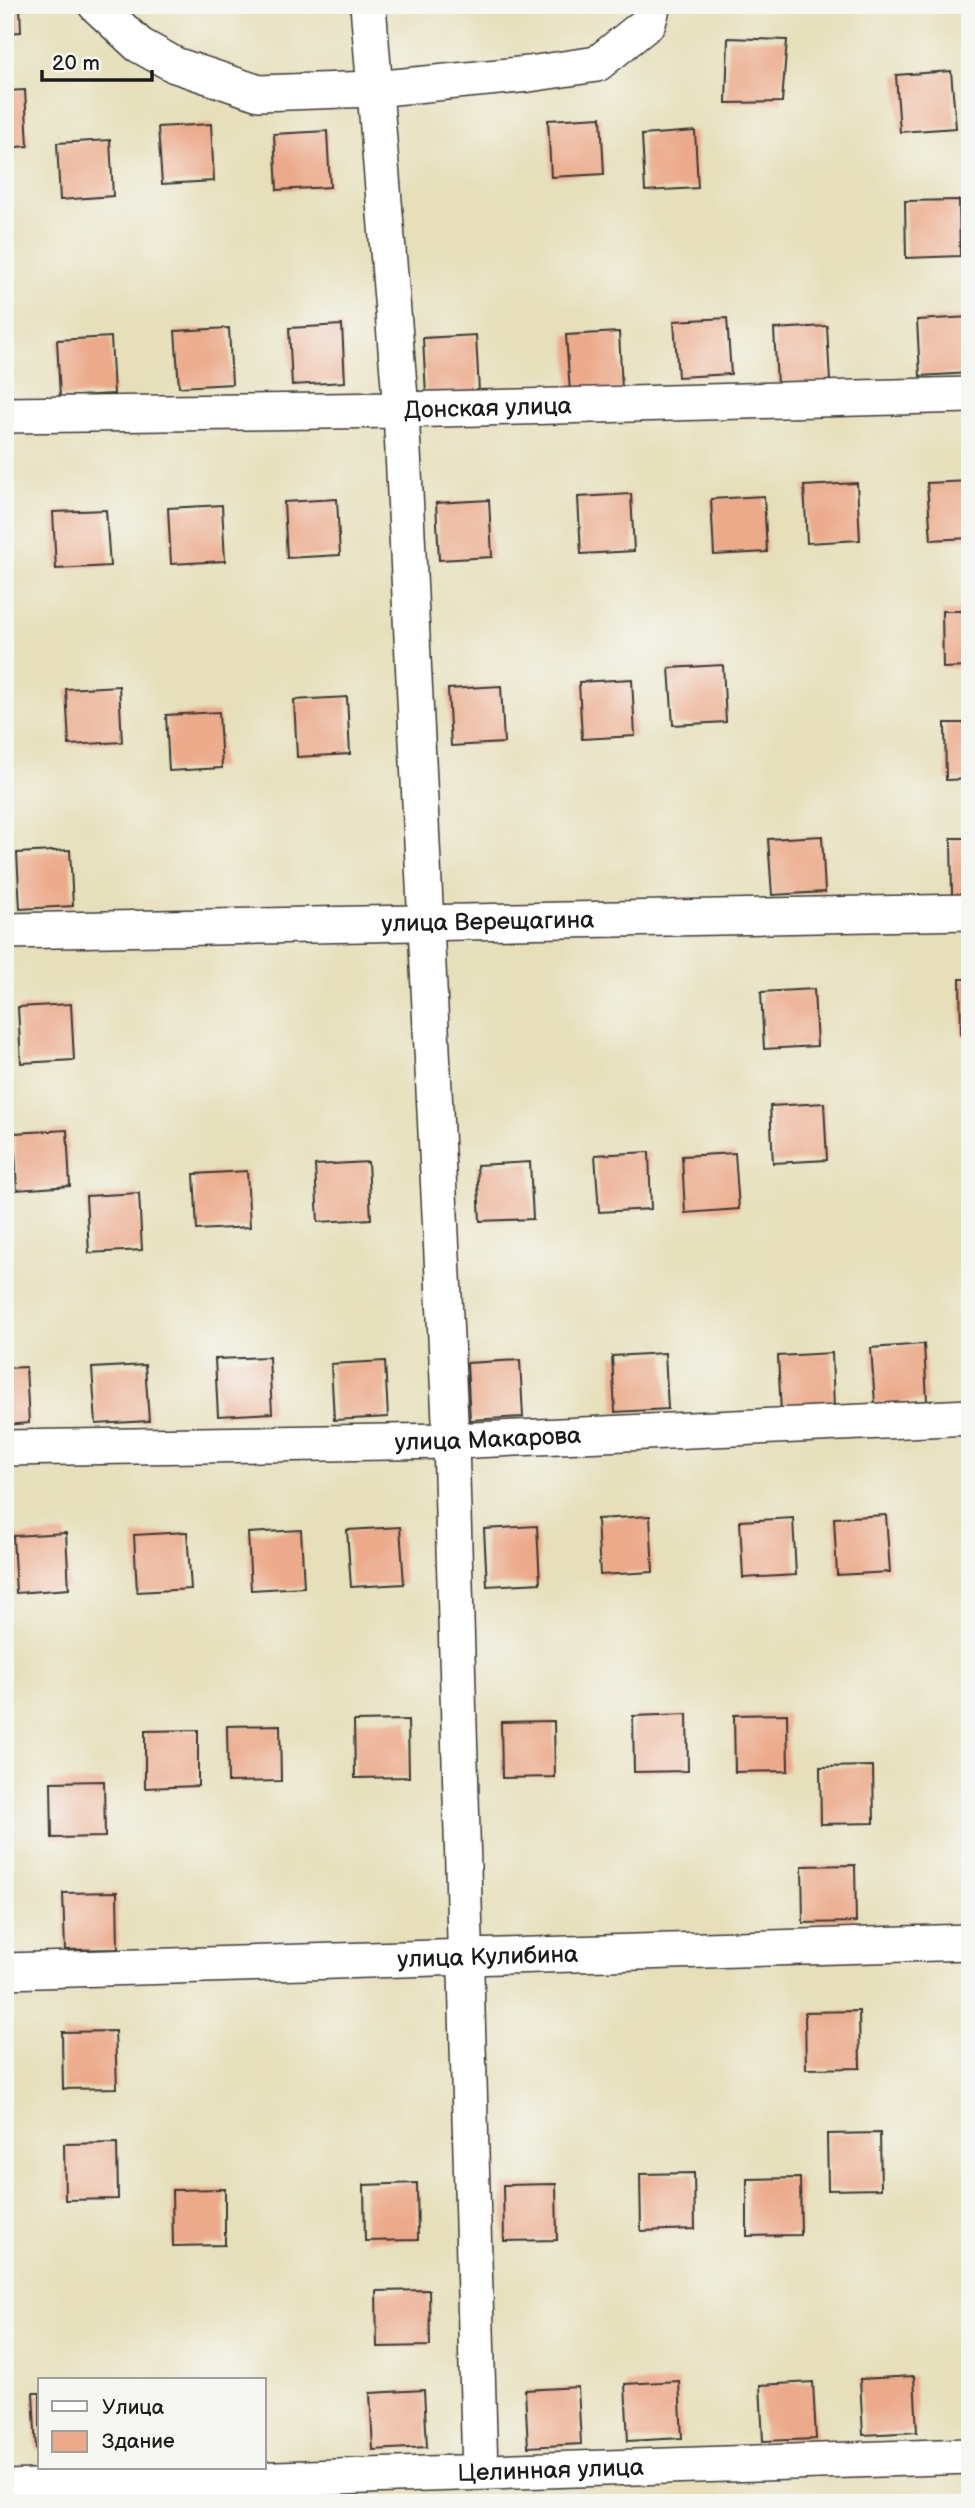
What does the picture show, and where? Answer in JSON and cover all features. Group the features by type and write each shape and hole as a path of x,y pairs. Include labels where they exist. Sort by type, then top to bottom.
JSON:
{"street":[{"path":"96,5 139,45 175,65 259,93 373,89 529,74 597,64 648,23 653,5"},
{"path":"368,5 401,410 451,1441 480,2472"},
{"name":"Донская улица","path":"5,415 401,410 970,395"},
{"name":"улица Верещагина","path":"5,931 970,912"},
{"name":"улица Макарова","path":"5,1448 451,1441 970,1417"},
{"name":"улица Кулибина","path":"5,1971 970,1941"},
{"name":"Целинная улица","path":"5,2488 970,2456"}],"building":[{"path":"5,5 20,5 21,32 5,33"},
{"path":"728,38 787,40 782,102 726,103"},
{"path":"951,71 956,128 900,132 896,75"},
{"path":"25,90 28,146 5,148 5,91"},
{"path":"601,117 604,174 551,177 548,120"},
{"path":"211,124 214,181 162,184 158,127"},
{"path":"327,131 330,187 277,190 274,134"},
{"path":"695,131 698,188 645,191 642,135"},
{"path":"110,140 113,196 60,200 57,143"},
{"path":"959,200 960,256 906,258 905,201"},
{"path":"970,317 970,373 920,376 917,320"},
{"path":"727,318 731,374 678,377 674,321"},
{"path":"342,325 345,382 292,385 289,328"},
{"path":"827,326 830,382 777,385 774,329"},
{"path":"229,328 232,384 179,387 175,331"},
{"path":"619,332 622,389 570,392 566,335"},
{"path":"476,335 479,392 426,395 423,338"},
{"path":"111,337 114,394 60,397 57,340"},
{"path":"970,481 970,538 931,540 927,483"},
{"path":"857,483 860,540 807,543 804,486"},
{"path":"631,494 634,551 581,554 578,497"},
{"path":"764,496 767,552 714,555 711,499"},
{"path":"337,499 340,555 287,558 284,502"},
{"path":"489,500 492,557 439,560 436,503"},
{"path":"222,505 225,561 171,564 168,508"},
{"path":"106,510 110,566 56,569 53,512"},
{"path":"942,611 970,611 970,667 943,668"},
{"path":"723,665 726,722 673,725 669,668"},
{"path":"632,679 635,736 582,739 579,682"},
{"path":"119,686 122,742 69,745 66,689"},
{"path":"501,686 504,743 451,746 448,689"},
{"path":"347,697 350,754 297,757 294,700"},
{"path":"219,712 222,768 169,771 166,715"},
{"path":"945,723 970,723 970,779 946,780"},
{"path":"822,836 825,892 772,895 768,839"},
{"path":"951,838 970,838 970,895 952,895"},
{"path":"70,850 73,906 20,909 17,853"},
{"path":"960,979 970,979 970,1036 961,1036"},
{"path":"814,989 817,1046 764,1049 761,992"},
{"path":"71,1004 74,1060 21,1063 18,1007"},
{"path":"824,1103 827,1160 773,1163 770,1106"},
{"path":"67,1130 70,1186 17,1190 14,1133"},
{"path":"649,1152 651,1209 599,1212 595,1155"},
{"path":"735,1153 739,1209 685,1213 682,1156"},
{"path":"368,1162 371,1219 318,1222 315,1165"},
{"path":"530,1162 533,1219 480,1221 477,1165"},
{"path":"247,1171 250,1227 197,1230 194,1174"},
{"path":"139,1193 142,1250 89,1253 86,1196"},
{"path":"924,1344 927,1401 875,1404 871,1348"},
{"path":"665,1353 668,1409 615,1412 612,1356"},
{"path":"832,1353 834,1409 781,1413 778,1356"},
{"path":"269,1357 272,1413 218,1416 215,1359"},
{"path":"520,1360 523,1417 470,1420 467,1363"},
{"path":"385,1361 388,1417 334,1420 331,1364"},
{"path":"145,1365 149,1421 96,1424 92,1368"},
{"path":"26,1367 29,1423 5,1425 5,1368"},
{"path":"886,1515 890,1572 837,1575 834,1518"},
{"path":"650,1516 653,1572 600,1575 597,1519"},
{"path":"793,1518 796,1575 743,1578 740,1521"},
{"path":"537,1526 540,1583 487,1586 484,1529"},
{"path":"400,1527 404,1584 351,1587 347,1530"},
{"path":"301,1530 304,1587 251,1590 248,1533"},
{"path":"187,1532 191,1589 137,1592 134,1535"},
{"path":"66,1533 69,1589 16,1593 13,1536"},
{"path":"687,1714 688,1771 634,1772 633,1716"},
{"path":"787,1714 788,1771 735,1772 734,1715"},
{"path":"408,1720 409,1777 355,1778 354,1721"},
{"path":"554,1721 555,1777 502,1778 501,1722"},
{"path":"280,1725 281,1781 228,1782 227,1726"},
{"path":"198,1730 198,1786 145,1788 145,1731"},
{"path":"873,1766 874,1823 821,1824 820,1767"},
{"path":"104,1781 105,1837 52,1838 51,1782"},
{"path":"855,1865 856,1922 803,1923 802,1866"},
{"path":"117,1892 118,1949 65,1950 63,1893"},
{"path":"859,2011 860,2068 806,2069 805,2012"},
{"path":"115,2031 117,2088 63,2089 62,2032"},
{"path":"880,2133 881,2189 828,2190 827,2134"},
{"path":"117,2143 118,2199 65,2200 64,2144"},
{"path":"694,2173 695,2229 641,2231 640,2174"},
{"path":"800,2178 801,2235 747,2236 747,2179"},
{"path":"417,2183 418,2240 365,2241 364,2185"},
{"path":"556,2184 557,2240 504,2241 503,2185"},
{"path":"225,2189 225,2245 173,2246 172,2190"},
{"path":"429,2290 430,2346 377,2347 376,2291"},
{"path":"914,2376 917,2432 863,2435 860,2379"},
{"path":"679,2381 682,2438 628,2441 625,2384"},
{"path":"813,2382 816,2439 763,2441 760,2385"},
{"path":"578,2387 581,2444 528,2447 525,2390"},
{"path":"424,2390 427,2447 373,2450 370,2393"},
{"path":"33,2393 38,2393 36,2450"}]}
